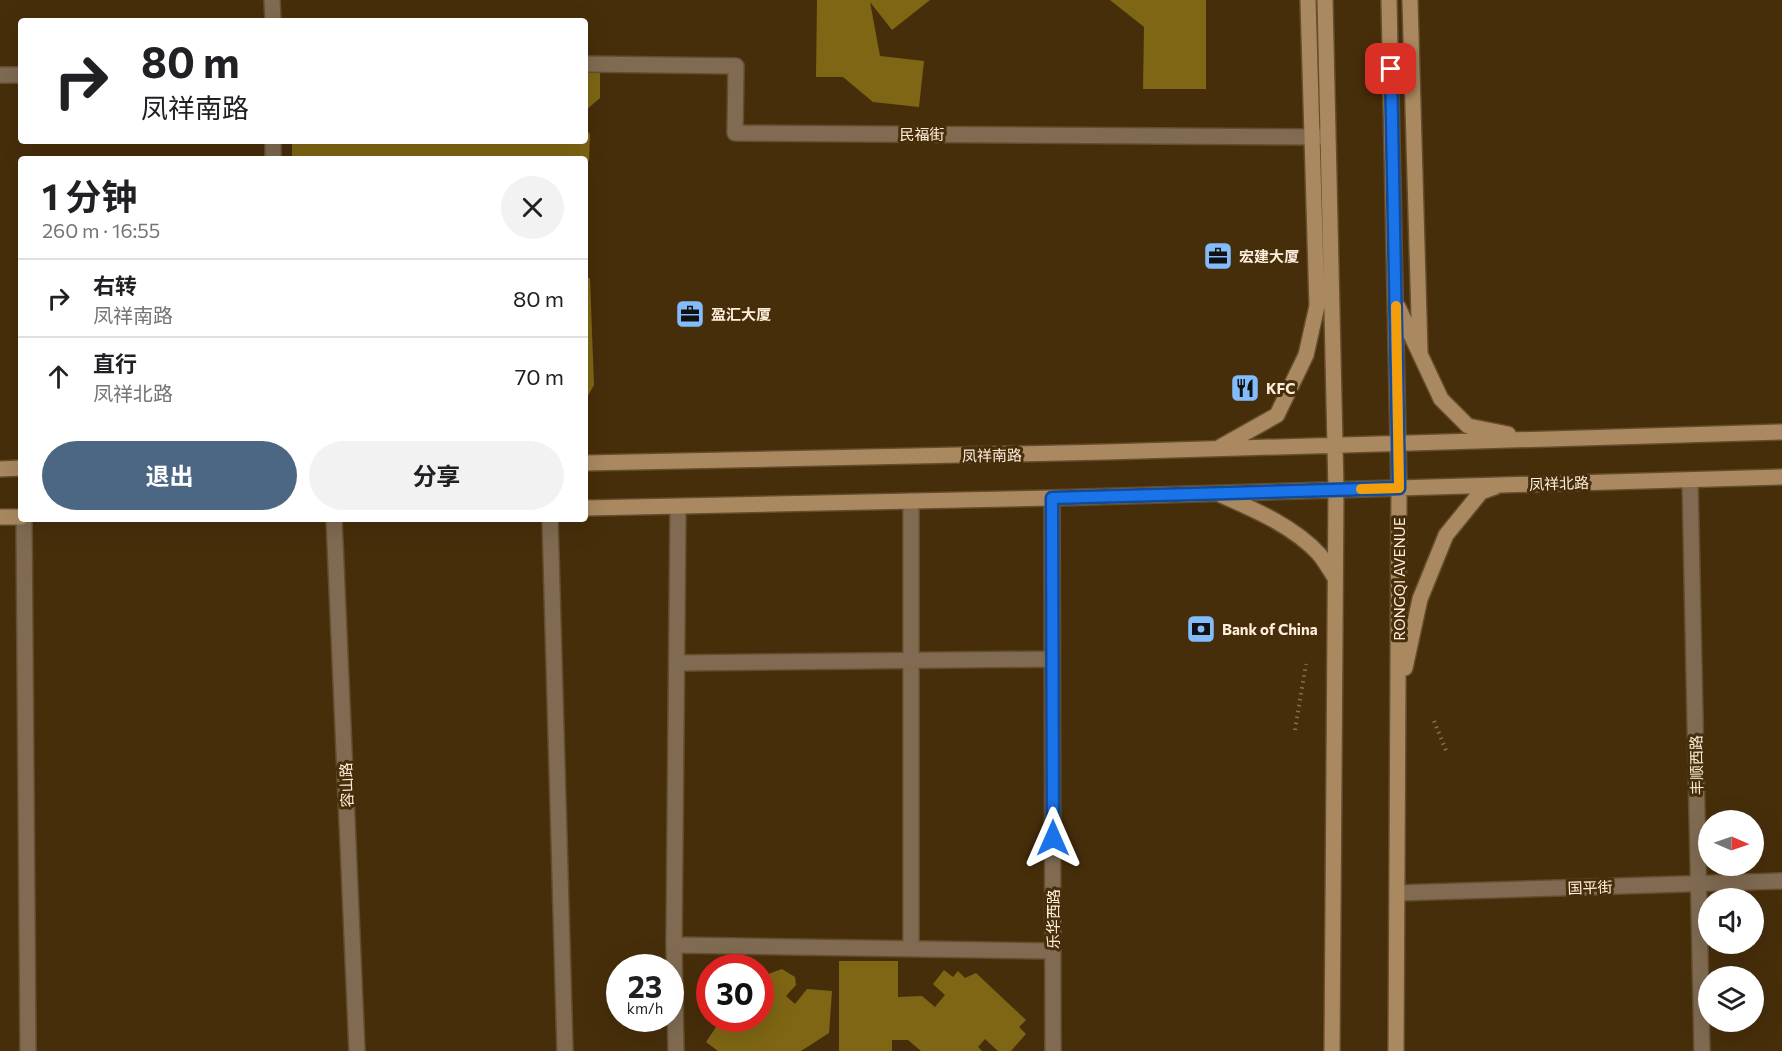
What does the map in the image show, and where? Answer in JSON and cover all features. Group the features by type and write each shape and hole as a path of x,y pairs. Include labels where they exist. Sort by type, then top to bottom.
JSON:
{"street":[{"path":"272,0 273,18"},
{"path":"1308,0 1310,136 1317,306"},
{"path":"1325,0 1336,490 1332,1051"},
{"name":"RONGQI AVENUE","path":"1389,0 1399,442 1396,1051"},
{"path":"1410,0 1420,353"},
{"name":"民福街","path":"588,64 736,66 735,134 1328,137"},
{"path":"0,75 18,75"},
{"path":"1216,448 1277,416 1306,355 1331,244"},
{"path":"1395,301 1441,399 1468,426 1535,439"},
{"path":"1399,442 1782,432"},
{"name":"凤祥南路","path":"588,463 1399,442"},
{"path":"0,469 18,468"},
{"name":"凤祥北路","path":"1336,490 1782,477"},
{"name":"丰顺西路","path":"1690,480 1701,1051"},
{"path":"1398,697 1420,599 1446,535 1481,492 1499,485"},
{"path":"588,508 1336,490"},
{"path":"1217,493 1287,528 1319,554 1335,578"},
{"name":"乐华西路","path":"1052,498 1053,1051"},
{"path":"910,501 910,949"},
{"path":"676,1051 674,945 678,507"},
{"path":"0,517 18,518"},
{"path":"23,522 28,1051"},
{"name":"容山路","path":"334,522 357,1051"},
{"path":"550,522 565,1051"},
{"path":"677,663 1052,659"},
{"name":"国平街","path":"1397,893 1782,881"},
{"path":"674,945 1053,951"}],"path":[{"path":"1295,730 1306,664"},
{"path":"1434,721 1447,753"}],"building":[{"path":"817,0 930,0 892,30 870,2 880,56 924,61 919,107 873,102 843,77 816,77"},
{"path":"1110,0 1206,0 1206,89 1143,89 1144,27"},
{"path":"588,68 600,68 600,98 588,108"},
{"path":"588,132 590,134 589,161 588,156 292,156 292,144 588,144"},
{"path":"588,278 590,278 594,385 588,396"},
{"path":"839,961 898,961 898,997 922,996 935,1007 945,995 933,984 944,970 953,977 958,971 965,978 976,973 1026,1020 1019,1027 1026,1034 1011,1051 998,1051 985,1039 978,1047 982,1051 921,1051 908,1040 892,1040 892,1051 839,1051"},
{"path":"782,969 795,977 796,985 786,996 795,1004 807,989 832,991 829,1033 801,1051 718,1051 706,1042 713,1032 774,1032 774,972"}],"slow traffic":[{"path":"1361,489 1399,488 1396,306"}],"place":[{"name":"宏建大厦","path":"1218,256"},
{"name":"盈汇大厦","path":"690,314"},
{"name":"KFC","path":"1245,388"},
{"name":"Bank of China","path":"1201,629"}],"route":[{"path":"1053,838 1052,498 1399,488 1391,69"}]}
